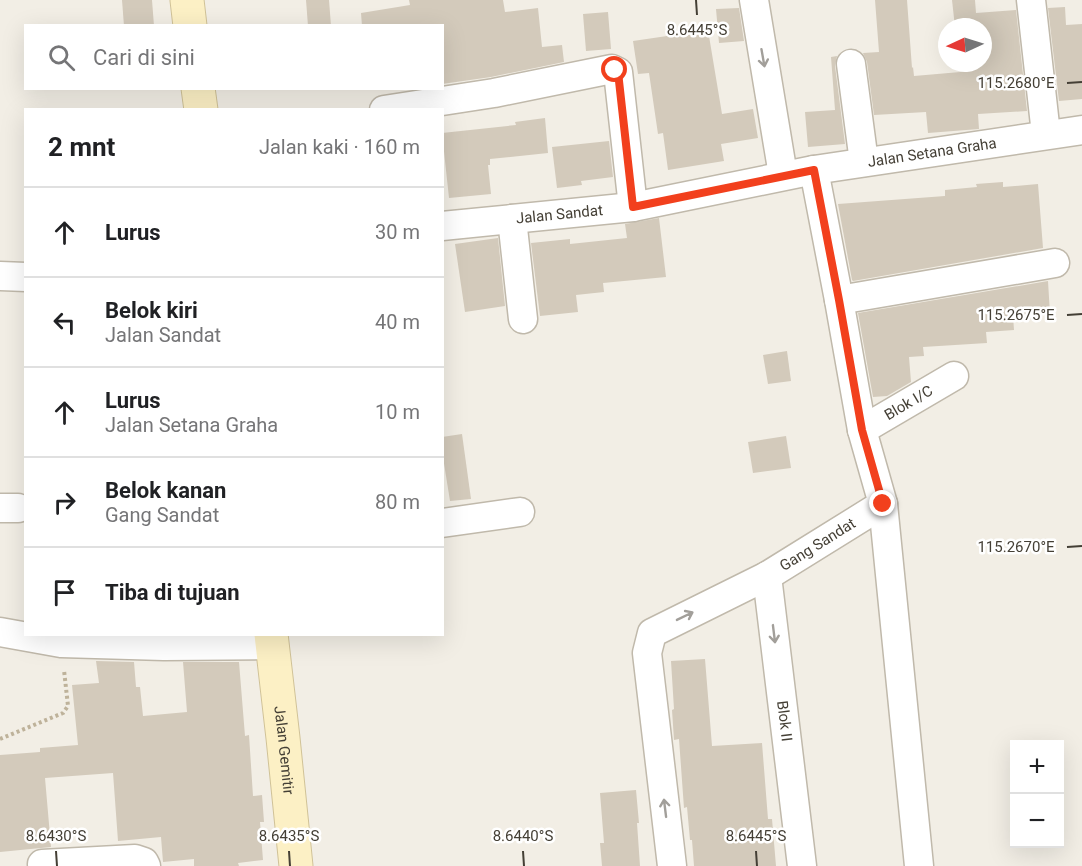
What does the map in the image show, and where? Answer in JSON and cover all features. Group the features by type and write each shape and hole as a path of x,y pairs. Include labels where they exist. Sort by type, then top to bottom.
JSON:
{"street":[{"path":"186,0 190,24"},
{"path":"754,0 783,176"},
{"path":"1031,0 1046,134"},
{"path":"851,64 864,162"},
{"path":"397,108 494,93 615,70 618,72 633,207"},
{"path":"198,90 201,108"},
{"name":"Jalan Setana Graha","path":"783,176 1082,130"},
{"path":"814,170 862,430 883,504 919,866"},
{"name":"Jalan Sandat","path":"444,226 633,207 783,176"},
{"path":"512,219 523,319"},
{"path":"839,300 1055,263"},
{"path":"0,276 24,277"},
{"name":"Blok I/C","path":"862,430 954,376"},
{"name":"Gang Sandat","path":"672,866 647,653 652,633 767,576 883,504"},
{"path":"444,523 520,512"},
{"name":"Blok II","path":"767,576 802,866"},
{"path":"0,633 61,643 164,646 271,640"},
{"name":"Jalan Gemitir","path":"271,640 296,866"},
{"path":"42,864 135,859 144,862 146,866"}],"path":[{"path":"0,739 63,713 68,706 61,643"}],"building":[{"path":"122,0 152,0 154,24 124,24"},
{"path":"306,0 329,0 331,24 308,24"},
{"path":"409,0 503,0 505,12 538,8 542,47 562,45 564,62 444,84 444,24 362,24 361,13 410,5"},
{"path":"875,0 907,0 914,76 992,72 992,18 954,18 952,0 975,0 976,13 1016,10 1027,111 978,114 979,129 928,133 926,112 874,115 867,62 863,53 879,52"},
{"path":"1065,7 1066,25 1082,24 1082,99 1059,101 1048,8"},
{"path":"739,8 744,41 719,43 716,9"},
{"path":"608,12 611,49 586,51 583,14"},
{"path":"708,30 722,114 753,109 758,138 721,144 724,161 668,170 663,133 658,134 649,73 638,74 633,41"},
{"path":"837,56 835,66 845,144 808,147 805,112 835,110 831,57"},
{"path":"545,118 548,153 490,159 490,165 488,165 491,194 449,198 444,133 516,125 515,122"},
{"path":"609,141 613,177 581,181 582,185 557,188 552,147"},
{"path":"1003,182 1003,187 1038,184 1043,248 852,280 838,204 945,196 945,190"},
{"path":"659,218 666,277 603,283 604,292 576,295 578,312 540,316 531,243 570,239 570,244 627,238 625,224"},
{"path":"498,238 505,306 465,312 455,244"},
{"path":"1048,281 1050,314 1013,316 1014,330 986,332 987,343 923,347 924,356 909,357 911,382 887,396 873,397 858,313"},
{"path":"787,351 791,381 768,384 763,355"},
{"path":"462,434 471,499 450,501 444,464 444,437"},
{"path":"786,436 791,468 753,473 748,442"},
{"path":"705,659 712,746 762,743 768,819 772,819 776,866 694,866 687,807 684,808 679,739 674,740 671,661"},
{"path":"96,661 134,662 136,687 140,687 143,716 187,712 183,662 239,662 245,736 249,735 253,796 262,795 264,822 260,822 263,860 238,863 239,866 194,866 194,859 163,862 161,837 118,841 113,773 45,778 51,847 0,852 0,755 40,752 40,748 78,745 72,685 99,683"},
{"path":"636,790 640,866 602,866 600,843 604,843 600,793"}],"route":[{"path":"615,70 618,72 633,207 814,170 862,430 883,504"}]}
